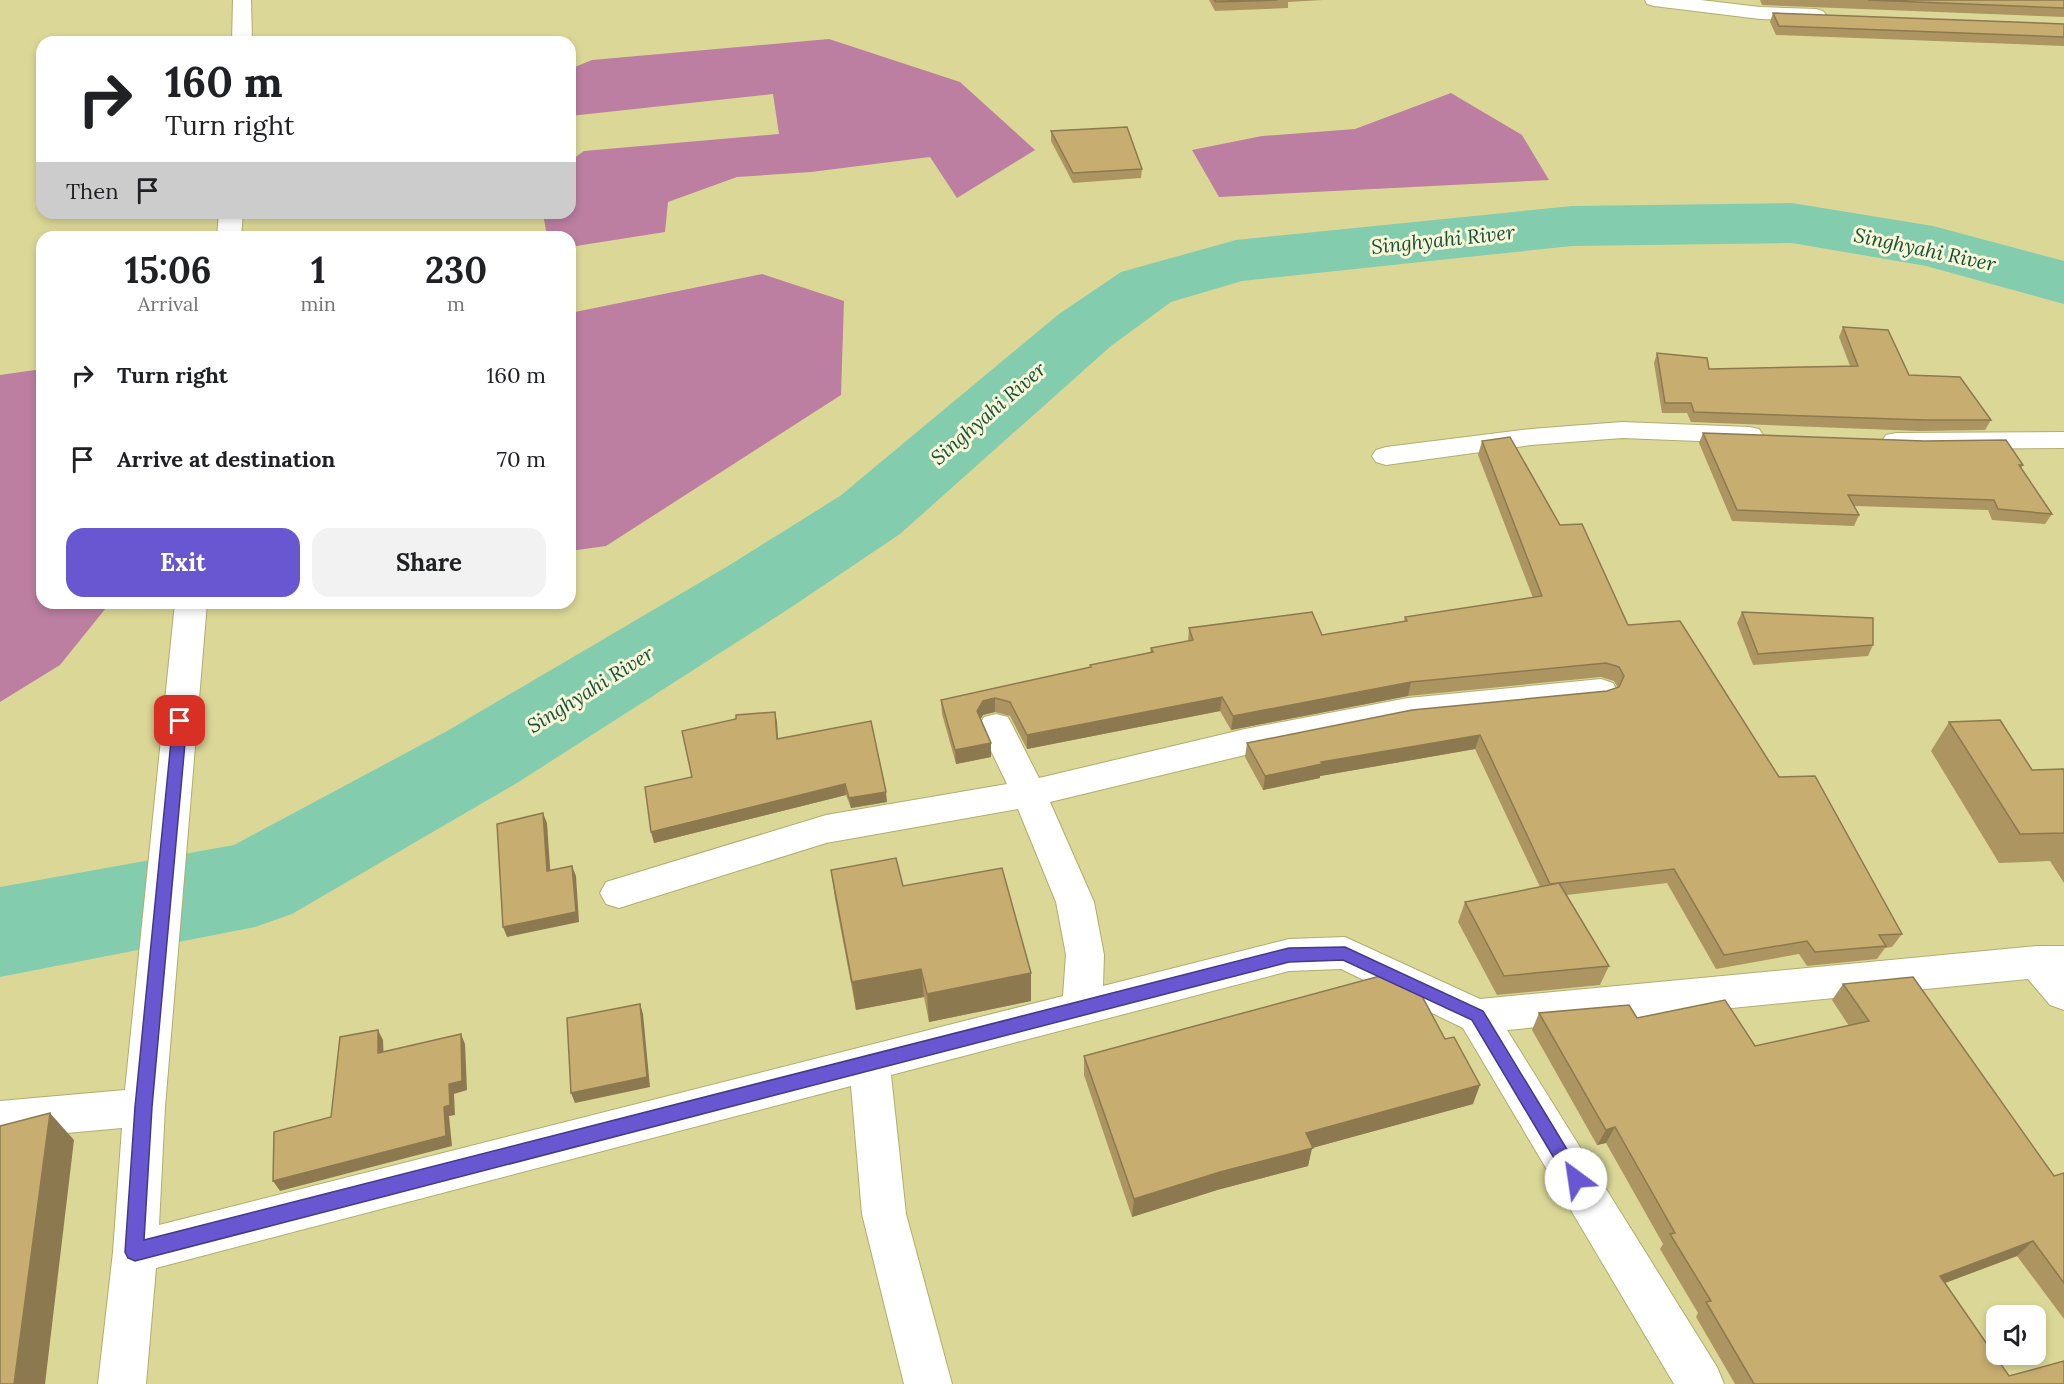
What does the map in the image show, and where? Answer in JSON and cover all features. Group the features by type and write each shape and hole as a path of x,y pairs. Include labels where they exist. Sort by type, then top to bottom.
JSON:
{"street":[{"path":"242,0 242,36"},
{"path":"1654,0 1760,13 1830,16"},
{"path":"1743,0 1760,13"},
{"path":"1386,456 1531,437 1622,430 1773,436"},
{"path":"1874,440 2064,441"},
{"path":"122,1384 135,1252 144,1107 190,615"},
{"path":"619,893 826,829 1029,794 1245,742 1407,710 1601,692"},
{"path":"996,726 1029,794 1075,902 1084,955 1082,1008"},
{"path":"135,1252 1289,955 1345,953 1477,1016 2050,962 2064,993"},
{"path":"1477,1016 1700,1384"},
{"path":"869,1063 884,1214 928,1384"},
{"path":"0,1120 144,1107"}],"shaded area":[{"path":"829,39 960,82 1035,150 957,198 930,157 811,172 737,177 668,202 665,232 576,246 576,231 546,231 544,219 576,219 576,157 584,151 779,134 773,94 576,115 576,67 592,60"},
{"path":"1451,93 1522,135 1549,180 1219,197 1192,150 1262,136 1355,129"},
{"path":"762,274 844,301 841,395 606,546 576,550 576,312"},
{"path":"36,370 36,609 105,609 60,665 0,702 0,375"}],"building":[{"path":"1214,0 1277,0 1216,2"},
{"path":"1868,0 2064,0 2064,8"},
{"path":"1773,13 2064,24 2064,37 1779,26"},
{"path":"1127,127 1142,169 1073,173 1051,131"},
{"path":"1843,327 1888,330 1909,375 1960,377 1991,420 1924,420 1694,412 1691,403 1665,403 1657,353 1707,358 1709,369 1858,366"},
{"path":"1703,433 1924,441 2006,440 2023,465 2019,465 2052,514 1998,509 1994,500 1848,495 1859,515 1737,510"},
{"path":"1510,437 1560,525 1582,524 1628,625 1680,621 1779,777 1815,776 1902,934 1879,935 1886,946 1815,952 1807,941 1724,955 1674,869 1550,884 1480,735 1321,762 1322,764 1265,776 1247,743 1412,710 1607,691 1619,687 1624,676 1619,667 1606,663 1411,682 1233,716 1222,697 1027,735 1010,702 995,698 983,701 977,711 991,743 955,750 941,700 1153,652 1151,648 1193,640 1189,628 1312,612 1322,635 1407,621 1405,617 1542,596 1482,441"},
{"path":"1742,612 1873,618 1873,645 1758,654"},
{"path":"775,712 777,739 871,721 886,792 849,798 845,784 651,832 645,787 692,777 682,731 736,719 736,715"},
{"path":"2000,720 2032,770 2064,769 2064,833 2020,834 1949,722"},
{"path":"543,813 547,871 572,866 576,912 503,927 497,824"},
{"path":"896,858 903,886 1002,868 1031,973 927,994 921,969 852,982 831,870"},
{"path":"1559,883 1609,966 1504,976 1465,902"},
{"path":"1391,973 1416,985 1445,1039 1454,1037 1480,1085 1306,1133 1313,1148 1220,1172 1134,1199 1084,1056"},
{"path":"1913,977 2054,1176 2064,1173 2064,1283 2033,1241 1940,1276 1986,1343 1986,1365 2001,1365 2009,1376 2064,1361 2064,1384 1754,1384 1706,1302 1711,1301 1670,1234 1675,1233 1615,1127 1606,1130 1539,1013 1629,1005 1637,1018 1725,1000 1755,1046 1869,1021 1843,984"},
{"path":"640,1004 647,1077 571,1093 567,1018"},
{"path":"378,1030 378,1053 461,1034 462,1081 449,1084 450,1105 444,1107 446,1136 273,1181 274,1132 331,1117 340,1037"},
{"path":"50,1113 14,1384 0,1384 0,1126"}],"waterway":[{"name":"Singhyahi River","path":"0,932 255,884 482,757 759,587 870,515 1085,330 1146,287 1236,261 1572,226 1792,223 1933,247 2064,283"}],"route":[{"path":"180,721 144,1107 135,1252 1289,955 1345,953 1477,1016 1576,1179"}]}
